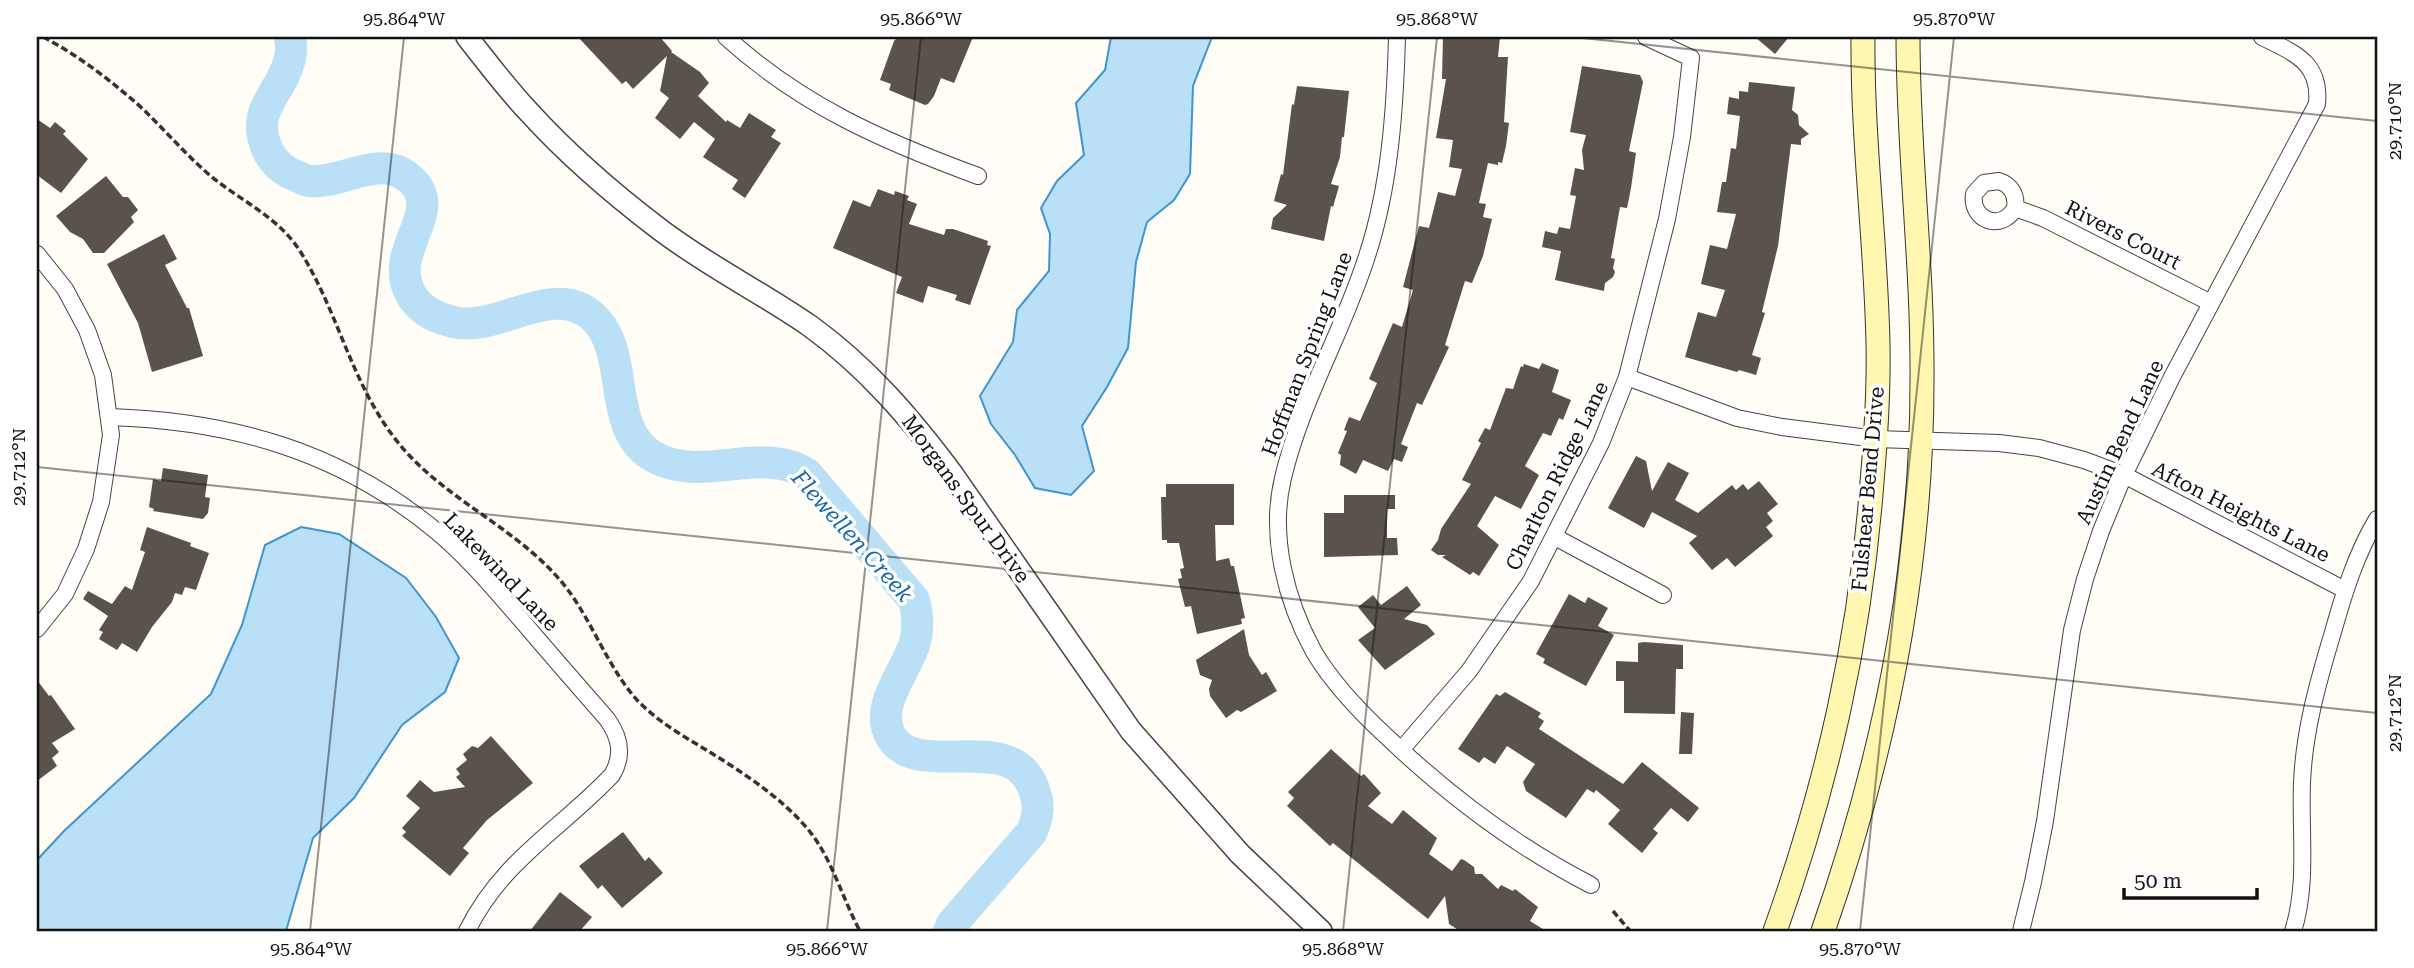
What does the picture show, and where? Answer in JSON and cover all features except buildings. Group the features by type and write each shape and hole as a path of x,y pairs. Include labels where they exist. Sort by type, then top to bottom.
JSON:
{"main road":[{"name":"Fulshear Bend Drive","path":"1775,931 1808,834 1835,733 1864,570 1876,439 1878,334 1863,37"},
{"path":"1822,931 1865,799 1885,716 1909,577 1922,382 1921,303 1908,37"}],"street":[{"name":"Morgans Spur Drive","path":"467,37 527,110 569,153 617,195 681,244 811,327 851,359 883,390 923,435 953,475 1131,731 1240,854 1321,931"},
{"name":"Hoffman Spring Lane","path":"1398,37 1392,131 1381,201 1368,255 1297,429 1282,481 1279,522 1281,564 1294,610 1315,652 1344,694 1401,751 1447,791 1550,864 1591,885"},
{"name":"Charlton Ridge Lane","path":"1401,751 1469,671 1531,581 1601,443 1627,377 1667,219 1682,137 1691,58 1646,37"},
{"name":"Austin Bend Lane","path":"2021,931 2041,842 2077,606 2101,531 2123,475 2211,303 2313,114 2317,98 2316,80 2311,68 2262,37"},
{"path":"729,38 786,86 854,126 978,176"},
{"name":"Rivers Court","path":"2015,208 2065,228 2211,303"},
{"path":"37,254 65,289 86,330 103,375 111,435 101,502 86,549 65,594 37,629"},
{"name":"Afton Heights Lane","path":"1627,377 1737,418 1782,427 1876,439 1999,443 2039,448 2084,460 2123,475 2345,590"},
{"name":"Lakewind Lane","path":"110,417 188,422 241,432 321,460 382,492 436,530 475,568 607,719 616,733 619,753 612,775 519,859 486,898 467,931"},
{"path":"2293,931 2300,897 2305,745 2316,690 2345,590 2377,519"},
{"path":"1555,537 1663,595"}],"path":[{"path":"43,37 98,72 135,102 206,172 282,229 298,248 314,276 330,308 358,379 387,431 437,480 514,537 553,573 586,616 620,677 637,699 657,718 732,766 772,796 804,826 823,850 860,931"},
{"path":"1613,911 1630,931"}],"water":[{"path":"1111,37 1212,37 1193,86 1190,174 1174,200 1147,222 1136,262 1128,348 1082,426 1094,471 1071,495 1035,488 1015,455 991,424 980,396 1013,342 1017,310 1049,271 1050,234 1041,208 1057,181 1084,155 1076,103 1105,70"},
{"path":"301,527 339,534 406,578 436,617 459,658 445,692 402,725 354,798 313,838 286,931 37,931 37,860 64,831 211,694 242,625 265,545"}],"waterway":[{"name":"Flewellen Creek","path":"290,37 291,53 286,70 264,112 263,136 268,151 283,169 309,181 322,181 387,168 411,180 420,193 422,206 405,265 406,281 413,298 421,307 441,319 470,324 559,304 575,306 591,315 604,330 612,349 624,412 630,431 641,447 658,459 676,465 695,467 771,463 790,466 807,474 914,600 918,621 915,642 893,689 886,713 891,737 904,749 921,755 1005,760 1021,770 1033,787 1038,805 1031,833 952,924 949,931"}]}
